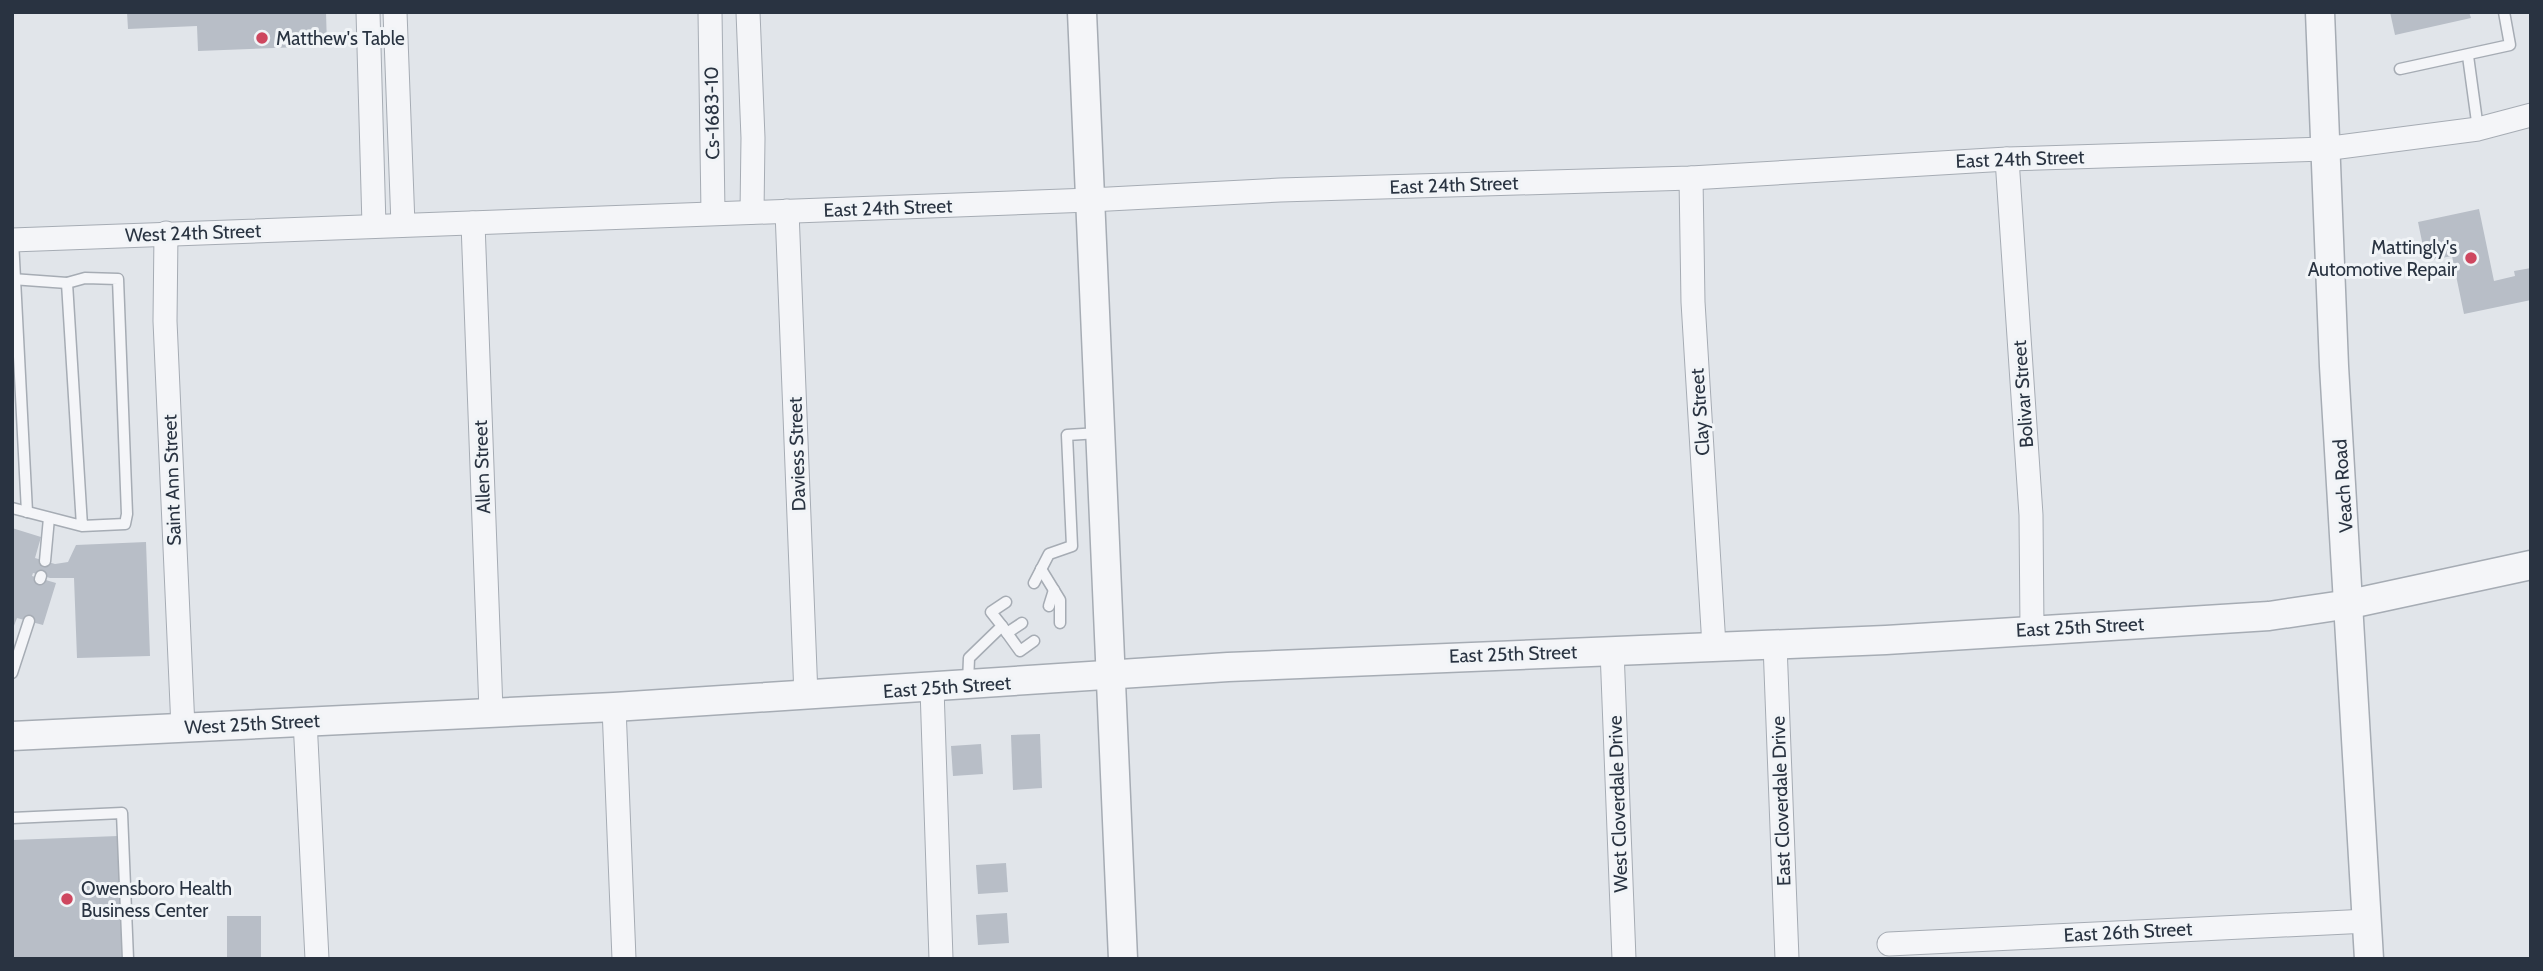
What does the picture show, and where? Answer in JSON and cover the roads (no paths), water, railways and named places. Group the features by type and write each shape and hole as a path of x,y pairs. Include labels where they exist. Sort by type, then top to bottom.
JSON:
{"street":[{"path":"368,12 374,226"},
{"path":"396,12 403,225"},
{"name":"Cs-1683-10","path":"710,12 713,213"},
{"path":"748,12 753,138 752,212"},
{"path":"1082,12 1123,959"},
{"name":"Veach Road","path":"2320,12 2324,149 2370,959"},
{"name":"East 24th Street","path":"374,226 1090,201 1280,190 1691,178 2007,159 2324,149 2478,128 2531,115"},
{"name":"Bolivar Street","path":"2007,159 2031,515 2032,629"},
{"name":"Clay Street","path":"1691,178 1693,302 1714,646"},
{"name":"Daviess Street","path":"788,211 806,696"},
{"name":"Allen Street","path":"473,223 491,711"},
{"name":"West 24th Street","path":"13,240 374,226"},
{"name":"Saint Ann Street","path":"166,233 165,321 183,727"},
{"name":"East 25th Street","path":"491,711 614,708 1242,666 1775,644 2269,616 2350,604 2531,565"},
{"name":"East Cloverdale Drive","path":"1775,644 1787,959"},
{"name":"West Cloverdale Drive","path":"1612,650 1624,959"},
{"path":"932,688 941,959"},
{"path":"614,708 624,959"},
{"name":"West 25th Street","path":"12,736 68,736 183,727 491,711"},
{"path":"306,720 317,959"},
{"name":"East 26th Street","path":"1889,944 2368,921"}],"lane":[{"path":"2400,69 2510,45 2504,12"},
{"path":"2468,56 2478,128"},
{"path":"13,240 15,342 27,512"},
{"path":"12,508 82,526 125,524 127,514 118,279 85,278 66,283 14,279"},
{"path":"66,283 82,526"},
{"path":"1034,583 1049,554 1072,546 1067,435 1099,433"},
{"path":"45,561 50,518"},
{"path":"1041,569 1060,600 1060,623"},
{"path":"1049,606 1054,590"},
{"path":"1006,602 991,612 1020,651 1034,641"},
{"path":"13,673 29,621"},
{"path":"968,685 968,658 1004,630 1022,623"},
{"path":"12,818 122,813 128,959"}],"place":[{"name":"Matthew's Table","path":"262,38"},
{"name":"Mattingly's Automotive Repair","path":"2471,258"},
{"name":"Owensboro Health Business Center","path":"67,899"}]}
